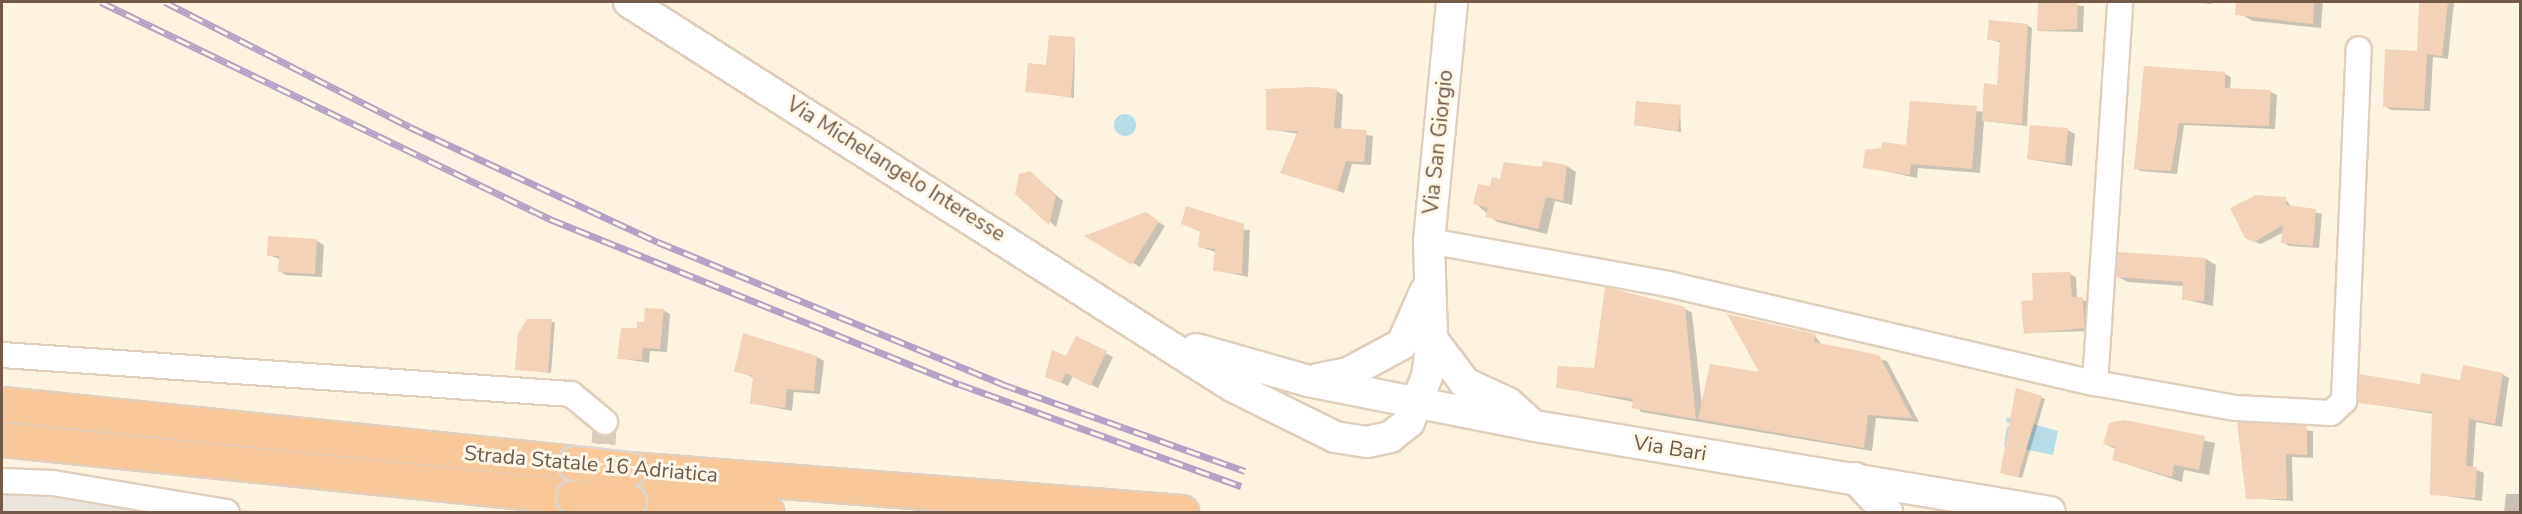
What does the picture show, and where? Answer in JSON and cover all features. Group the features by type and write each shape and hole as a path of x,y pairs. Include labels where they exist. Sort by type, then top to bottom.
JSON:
{"highway":[{"path":"2,386 43,398 65,411"},
{"name":"Strada Statale 16 Adriatica","path":"2,404 629,469 1181,513"},
{"name":"Strada Statale 16 Adriatica","path":"2,439 573,497 767,513"},
{"path":"2,453 82,448"}],"street":[{"name":"Via Michelangelo Interesse","path":"629,2 1162,336 1232,386 1335,437 1367,442 1390,437 1409,422 1414,402 1308,381 1162,336"},
{"name":"Via San Giorgio","path":"1414,402 1427,376 1432,339 1427,283 1429,241 1452,2"},
{"path":"2095,383 2120,2"},
{"path":"1429,241 1668,284 2095,383 2303,415 2331,413 2344,401 2360,49"},
{"name":"Via San Giorgio","path":"1414,402 1404,375 1402,344 1427,283"},
{"path":"1432,339 1465,383 1508,403 1535,426"},
{"path":"1308,381 1348,373 1402,344"},
{"path":"2,355 571,394 605,422"},
{"name":"Via Bari","path":"1414,402 1535,426 1856,478 1925,502 2050,513"},
{"path":"1856,478 1887,513"},
{"path":"2,481 53,483 227,513"}],"shaded area":[{"path":"2,467 258,512 2,512"}],"water":[{"path":"1121,114 1129,114 1136,121 1136,129 1129,136 1121,136 1114,129 1114,121"},
{"path":"2007,417 2058,431 2053,455 2004,445 2007,427 2013,424 2006,422"}],"building":[{"path":"2038,2 2078,2 2077,29 2037,31"},
{"path":"2236,2 2314,2 2313,24 2235,15"},
{"path":"2448,2 2442,56 2427,54 2424,109 2383,107 2385,49 2417,51 2419,3"},
{"path":"1989,20 2028,24 2022,124 1982,121 1984,83 1997,85 2000,41 1987,40"},
{"path":"1049,35 1075,37 1071,97 1025,92 1028,63 1046,65"},
{"path":"2144,66 2225,72 2225,88 2271,90 2269,126 2179,123 2171,171 2134,169"},
{"path":"1312,87 1337,89 1334,128 1367,130 1364,162 1346,161 1337,191 1280,173 1298,131 1266,130 1266,89"},
{"path":"1636,101 1681,105 1678,131 1634,125"},
{"path":"1910,101 1977,106 1972,169 1911,164 1910,175 1863,168 1865,150 1881,148 1882,142 1906,145"},
{"path":"2030,125 2068,128 2065,163 2027,159"},
{"path":"1543,161 1567,165 1563,201 1546,197 1538,229 1485,217 1488,208 1473,204 1478,184 1490,186 1492,177 1500,179 1504,162 1542,167"},
{"path":"1030,171 1056,196 1049,225 1015,194 1019,174"},
{"path":"2256,195 2286,197 2286,205 2316,209 2313,246 2281,243 2283,225 2254,242 2245,238 2230,208"},
{"path":"1186,206 1244,224 1242,274 1213,271 1215,249 1198,247 1200,231 1181,224"},
{"path":"1146,212 1159,221 1132,265 1084,236"},
{"path":"268,236 317,239 315,274 278,272 279,256 267,256"},
{"path":"2118,252 2206,258 2204,301 2182,300 2183,282 2116,277"},
{"path":"2070,272 2072,297 2083,297 2084,328 2024,334 2021,301 2033,300 2032,273"},
{"path":"1605,287 1685,307 1696,419 1632,408 1633,399 1556,388 1558,366 1594,368"},
{"path":"645,308 664,309 660,349 643,348 642,360 617,359 621,328 637,328 637,322 644,322"},
{"path":"1727,314 1816,334 1814,342 1879,355 1912,418 1868,415 1864,448 1698,419 1710,364 1759,372"},
{"path":"527,319 552,319 548,372 515,370 518,334"},
{"path":"743,333 817,356 814,391 787,389 785,408 750,404 753,376 734,372"},
{"path":"1076,336 1107,351 1090,386 1066,373 1061,383 1045,377 1052,350 1066,356"},
{"path":"2463,365 2503,373 2495,424 2469,419 2466,466 2477,467 2475,498 2430,495 2432,412 2358,403 2359,374 2420,384 2421,373 2460,380"},
{"path":"2016,388 2042,396 2018,477 2000,473"},
{"path":"2124,420 2205,436 2199,470 2174,465 2172,477 2112,460 2115,447 2103,444 2109,423"},
{"path":"2237,422 2307,426 2307,455 2286,454 2287,499 2246,499"}],"tunnel":[{"path":"601,480 605,422"}],"railway":[{"path":"101,2 550,219 959,384 1241,486"},
{"path":"165,2 410,127 658,242 1002,384 1245,471"}]}
